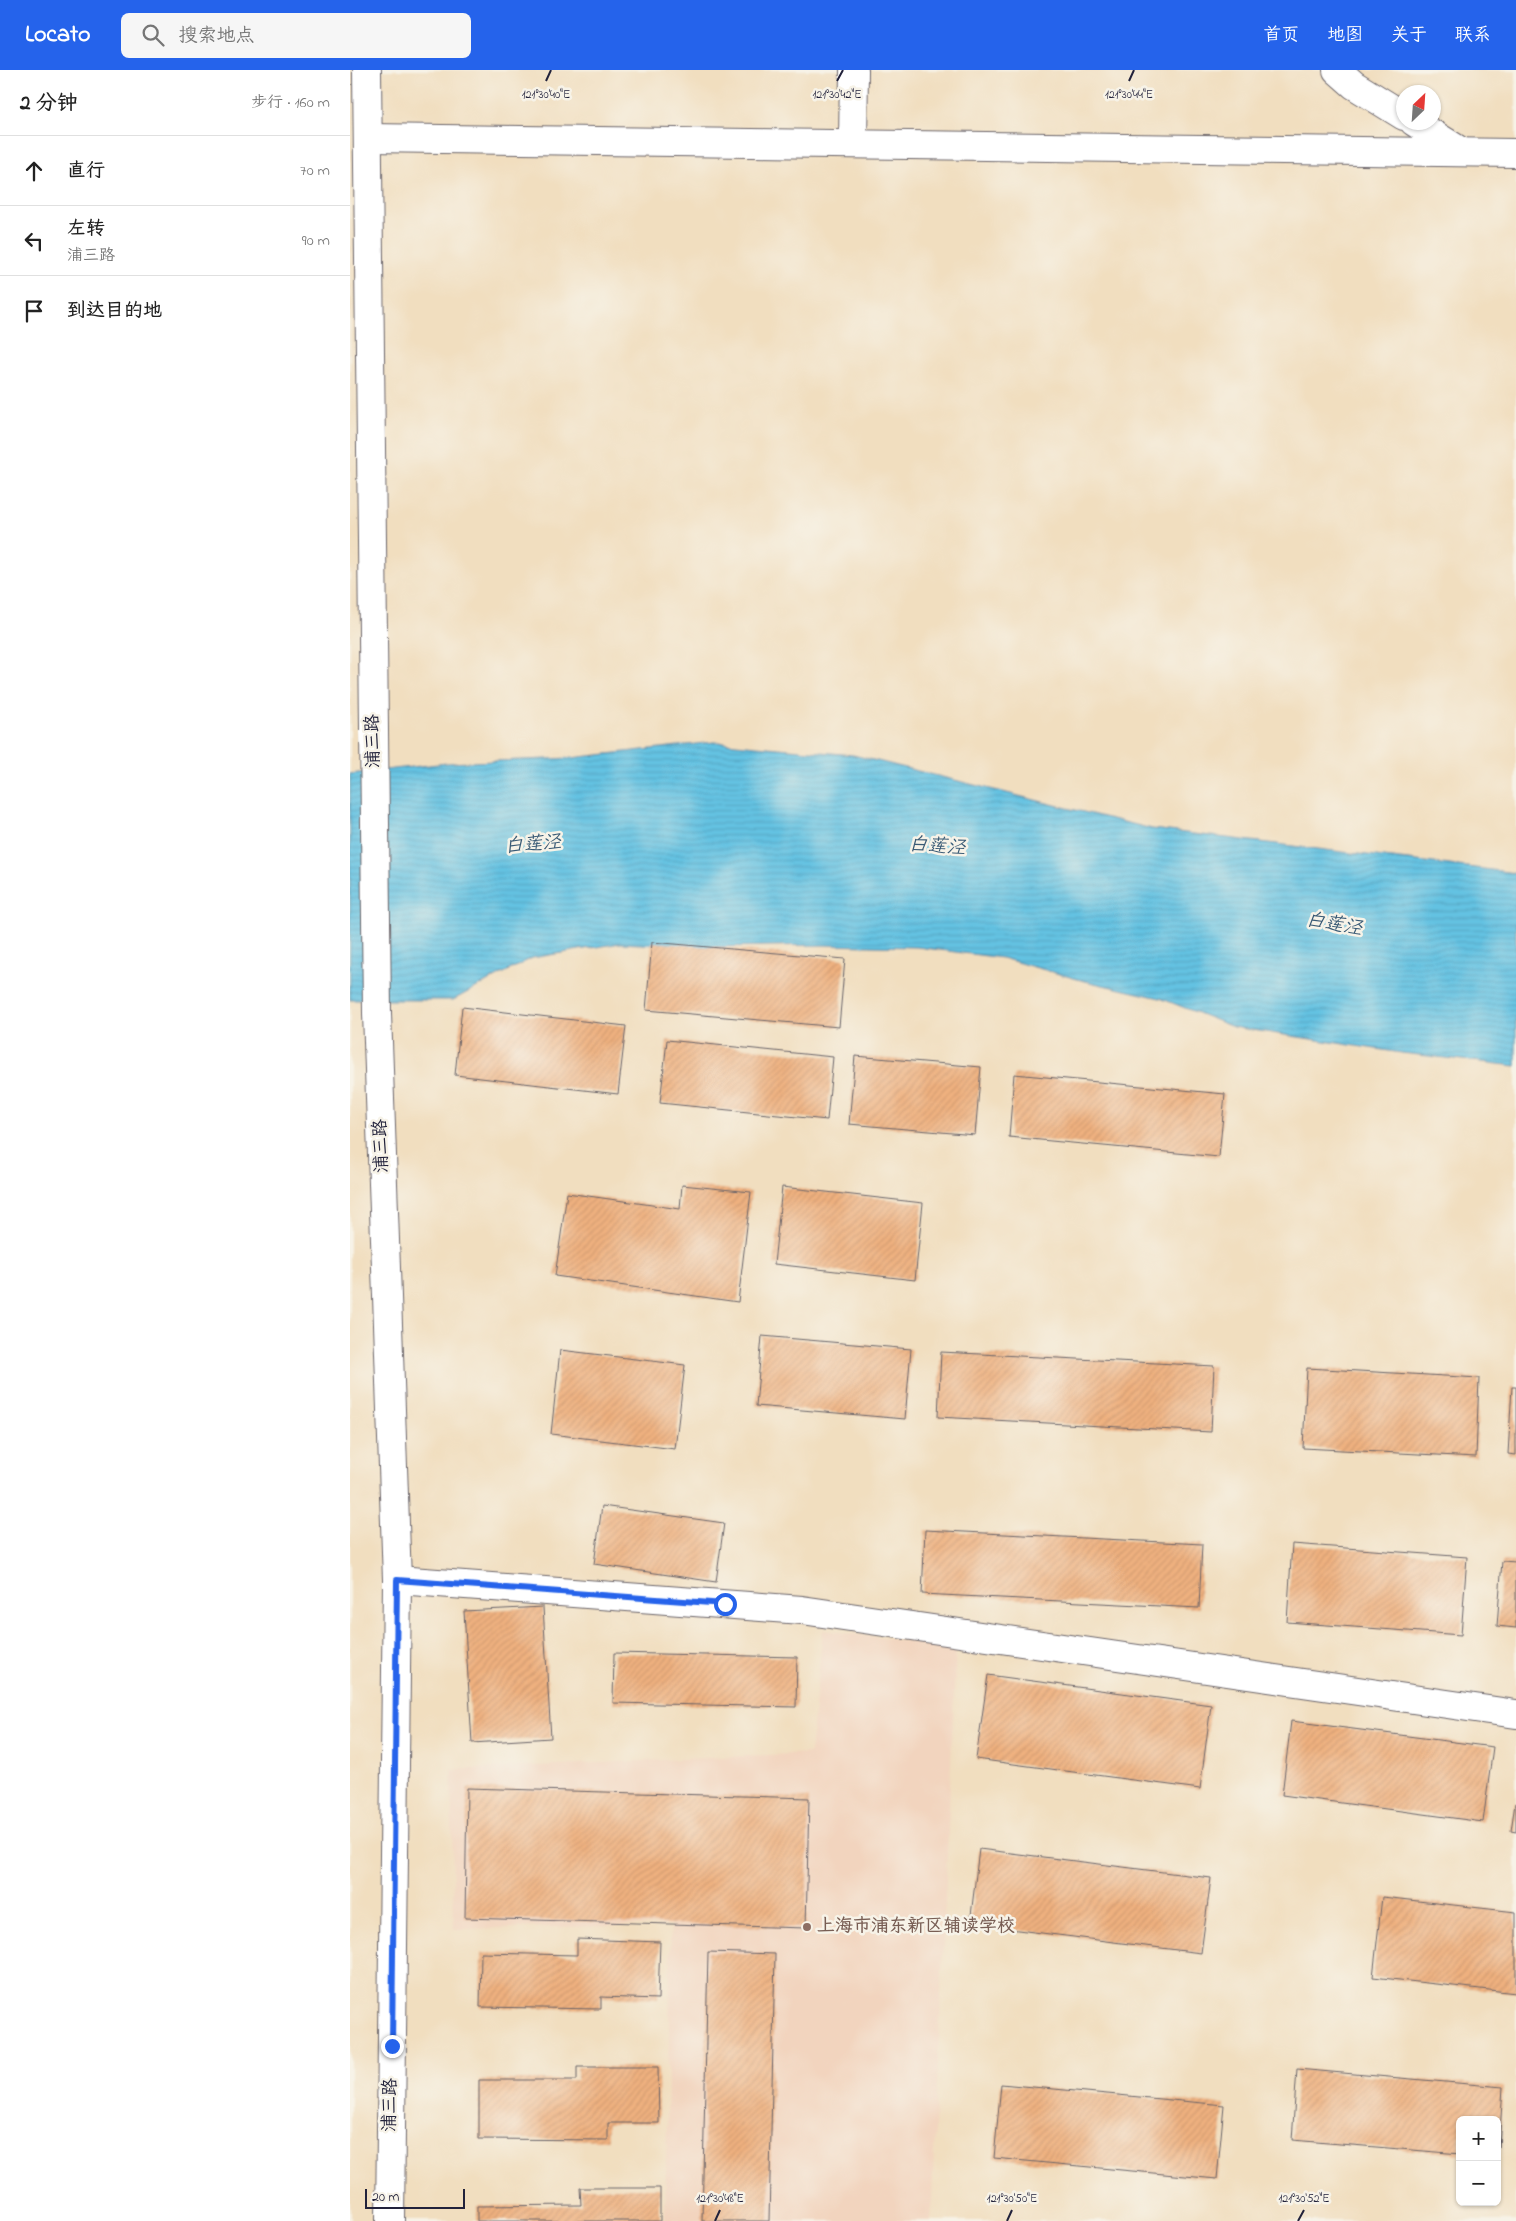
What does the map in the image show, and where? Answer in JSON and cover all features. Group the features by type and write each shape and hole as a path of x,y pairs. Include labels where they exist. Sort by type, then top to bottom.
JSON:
{"street":[{"name":"浦三路","path":"367,70 377,1013 397,1580 390,2221"},
{"path":"853,144 854,70"},
{"path":"1337,70 1354,85 1396,111"},
{"path":"1427,130 1462,152"},
{"path":"368,138 1516,153"},
{"path":"397,1580 802,1610 1516,1714"}],"shaded area":[{"name":"上海市浦东新区辅读学校","path":"823,1630 956,1648 931,2221 665,2221 671,1925 454,1929 451,1770 810,1753"}],"water":[{"name":"白莲泾","path":"714,742 853,755 1152,829 1516,873 1516,1066 1402,1053 1233,1027 1160,998 1081,980 1002,958 917,947 824,945 704,947 620,943 532,958 453,1000 350,1000 350,774 447,763 571,758"}],"building":[{"path":"652,942 845,959 839,1027 646,1010"},
{"path":"462,1007 626,1026 618,1094 455,1075"},
{"path":"667,1040 833,1057 827,1120 660,1103"},
{"path":"855,1056 981,1067 975,1135 849,1124"},
{"path":"1014,1074 1225,1094 1219,1157 1009,1137"},
{"path":"682,1185 751,1192 738,1302 555,1276 567,1193 680,1209"},
{"path":"782,1187 923,1203 915,1280 774,1264"},
{"path":"762,1336 911,1349 905,1419 756,1406"},
{"path":"560,1350 685,1365 675,1449 551,1434"},
{"path":"941,1352 1214,1366 1211,1432 938,1417"},
{"path":"1307,1368 1479,1378 1476,1457 1303,1448"},
{"path":"1512,1387 1516,1387 1516,1455 1508,1454"},
{"path":"602,1506 724,1523 716,1582 594,1564"},
{"path":"925,1530 1202,1544 1199,1608 922,1594"},
{"path":"1292,1544 1467,1557 1461,1635 1287,1622"},
{"path":"1502,1561 1516,1562 1516,1628 1497,1626"},
{"path":"543,1607 551,1738 472,1743 464,1611"},
{"path":"614,1653 797,1657 796,1707 613,1703"},
{"path":"988,1675 1211,1705 1200,1789 976,1759"},
{"path":"1291,1721 1493,1747 1483,1822 1282,1795"},
{"path":"467,1788 809,1798 806,1928 465,1918"},
{"path":"1516,1803 1516,1832 1511,1831"},
{"path":"979,1849 1211,1878 1201,1953 970,1924"},
{"path":"1382,1897 1516,1912 1516,1993 1373,1977"},
{"path":"577,1939 660,1942 658,1999 601,1997 601,2009 480,2007 481,1953 577,1955"},
{"path":"708,1952 775,1954 769,2221 702,2221"},
{"path":"577,2067 658,2067 659,2123 608,2123 608,2140 479,2139 479,2080 577,2080"},
{"path":"1297,2069 1503,2087 1501,2118 1456,2116 1456,2154 1292,2140"},
{"path":"1001,2084 1224,2105 1217,2179 994,2158"},
{"path":"580,2188 660,2188 660,2221 477,2221 477,2206 581,2205"}],"place":[{"name":"上海市浦东新区辅读学校","path":"807,1927"}],"route":[{"path":"392,2046 397,1580 725,1604"}]}
